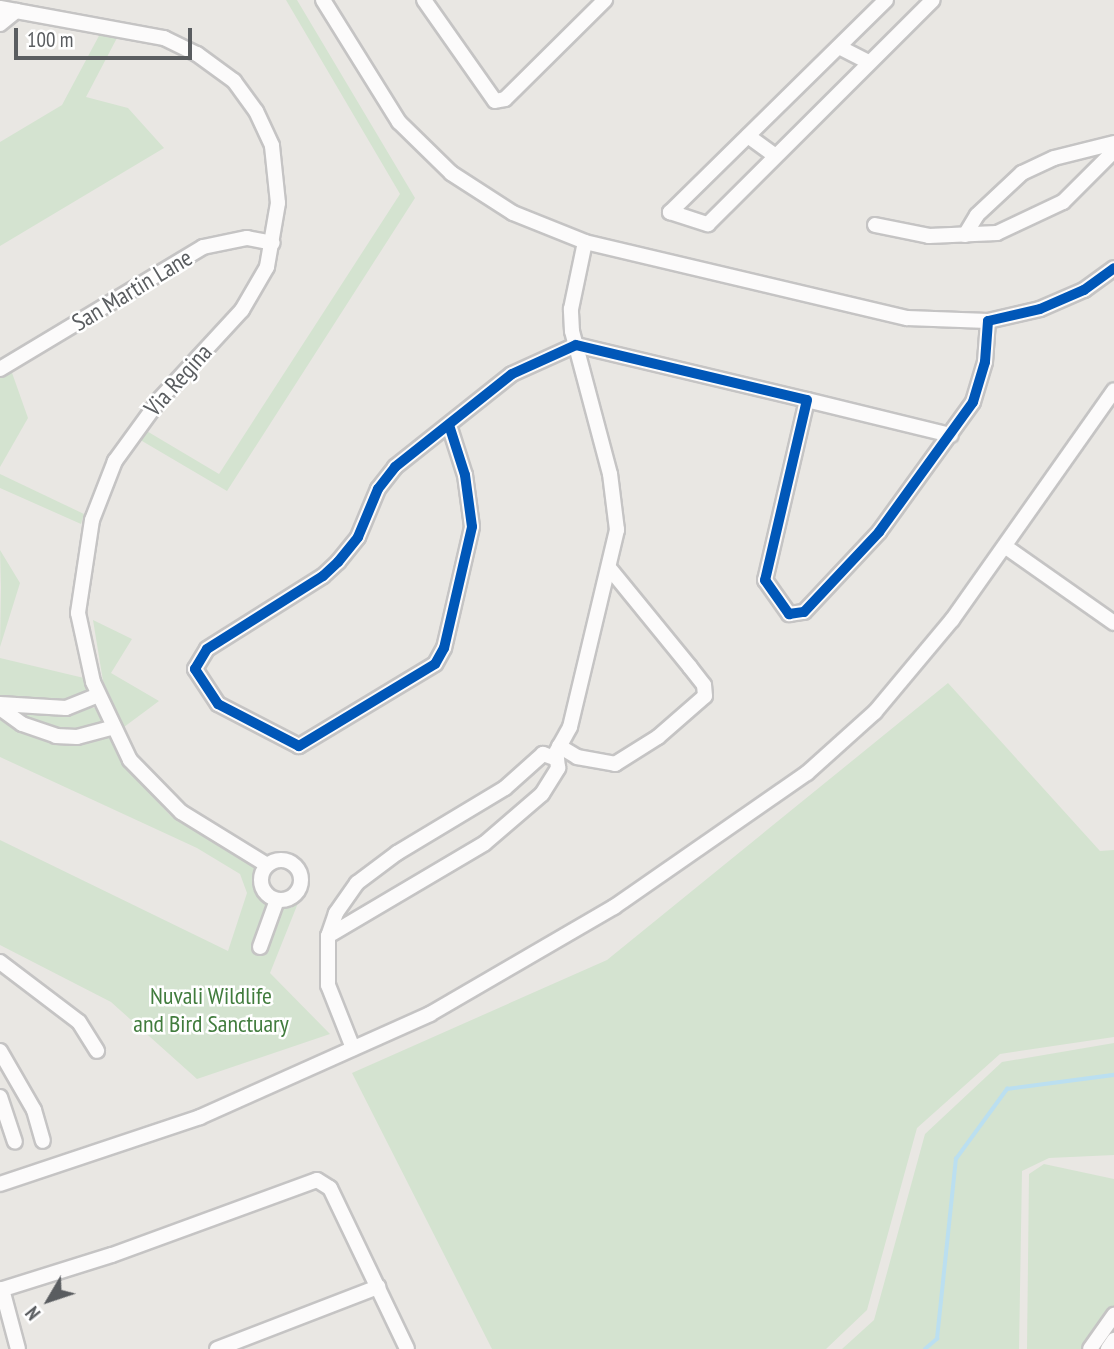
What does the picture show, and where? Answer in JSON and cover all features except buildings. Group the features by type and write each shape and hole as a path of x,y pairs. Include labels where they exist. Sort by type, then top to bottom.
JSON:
{"street":[{"path":"323,0 399,122 451,173 513,213 586,242 906,318 988,321 1040,309 1084,290 1114,268"},
{"path":"424,0 495,101 505,99 605,0"},
{"path":"886,0 670,212 708,224 933,0"},
{"name":"Via Regina","path":"0,8 164,38 197,54 234,81 256,111 276,162 273,243 257,289 132,433 97,502 78,613 98,695 111,728 130,760 167,800 267,865"},
{"path":"0,24 16,11"},
{"path":"839,47 869,62"},
{"path":"748,136 776,156"},
{"path":"965,235 977,215 1022,173 1054,158 1114,143"},
{"path":"874,225 929,236 997,233 1063,202 1114,151"},
{"name":"San Martin Lane","path":"0,369 203,247 247,239 273,243"},
{"path":"328,936 485,843 541,794 558,768 556,751 570,727 611,570 617,518 576,345 571,309 586,242"},
{"path":"807,400 765,580 789,614 804,612 879,532 951,435 973,402 985,362 988,321"},
{"path":"449,425 465,475 472,527 444,648 435,664 299,746 218,704 195,669 198,657 323,576 358,537 378,489 395,467 512,374 576,345 951,435"},
{"path":"0,1184 200,1117 430,1014 554,945 807,774 875,712 1006,547 1114,390"},
{"path":"1006,547 1114,623"},
{"path":"354,1048 328,985 328,936 336,913 357,883 397,853 505,788 543,754 556,751 615,764 658,737 705,696 697,676 611,570"},
{"path":"0,706 66,708 98,695"},
{"path":"0,706 22,723 56,736 77,737 111,728"},
{"path":"286,861 300,875 296,894 277,900 266,894 260,882 267,865 286,861"},
{"path":"260,947 277,900"},
{"path":"0,962 79,1021 97,1051"},
{"path":"0,1051 34,1110 43,1141"},
{"path":"0,1097 15,1142"},
{"path":"18,1349 1,1290 112,1255 317,1180 330,1188 407,1349"},
{"path":"217,1349 378,1287"},
{"path":"1090,1349 1114,1315"},
{"path":"1108,1349 1114,1340"}],"green space":[{"path":"286,0 297,0 415,198 227,491 137,438 145,430 219,474 400,194"},
{"path":"101,32 118,36 86,97 128,108 164,148 0,246 0,142 62,105"},
{"path":"11,370 28,418 0,467 0,377"},
{"path":"0,474 84,514 81,524 0,488"},
{"path":"0,550 20,583 0,647 1,587"},
{"path":"93,620 132,639 111,673 159,701 124,727 103,681"},
{"path":"0,658 84,678 90,695 64,703 0,697"},
{"path":"948,683 1100,851 1114,850 1114,1037 1000,1054 917,1128 867,1310 826,1349 492,1349 352,1073 607,960"},
{"path":"86,707 95,708 103,724 76,734 55,732 7,710 65,715"},
{"name":"Nuvali Wildlife and Bird Sanctuary","path":"0,718 46,741 73,743 112,736 133,775 170,815 262,870 274,905 291,908 298,903 270,973 330,1034 197,1079 111,1002 0,945 0,840 228,951 247,893 240,874 197,848 0,757"},
{"path":"1114,1043 1114,1155 1049,1158 1022,1171 1019,1349 842,1349 874,1320 925,1134 1002,1062"},
{"path":"1044,1164 1114,1179 1114,1311 1087,1349 1027,1349 1029,1174"}],"waterway":[{"path":"925,1349 937,1339 956,1159 1007,1089 1114,1075"}],"cycle path":[{"path":"449,425 465,475 472,527 444,648 435,664 299,746 218,704 195,669 207,649 323,576 338,562 358,537 378,489 395,467 512,374 576,345 807,400 765,580 789,614 804,612 879,532 973,402 985,362 988,321 1040,309 1084,290 1114,268"}]}
